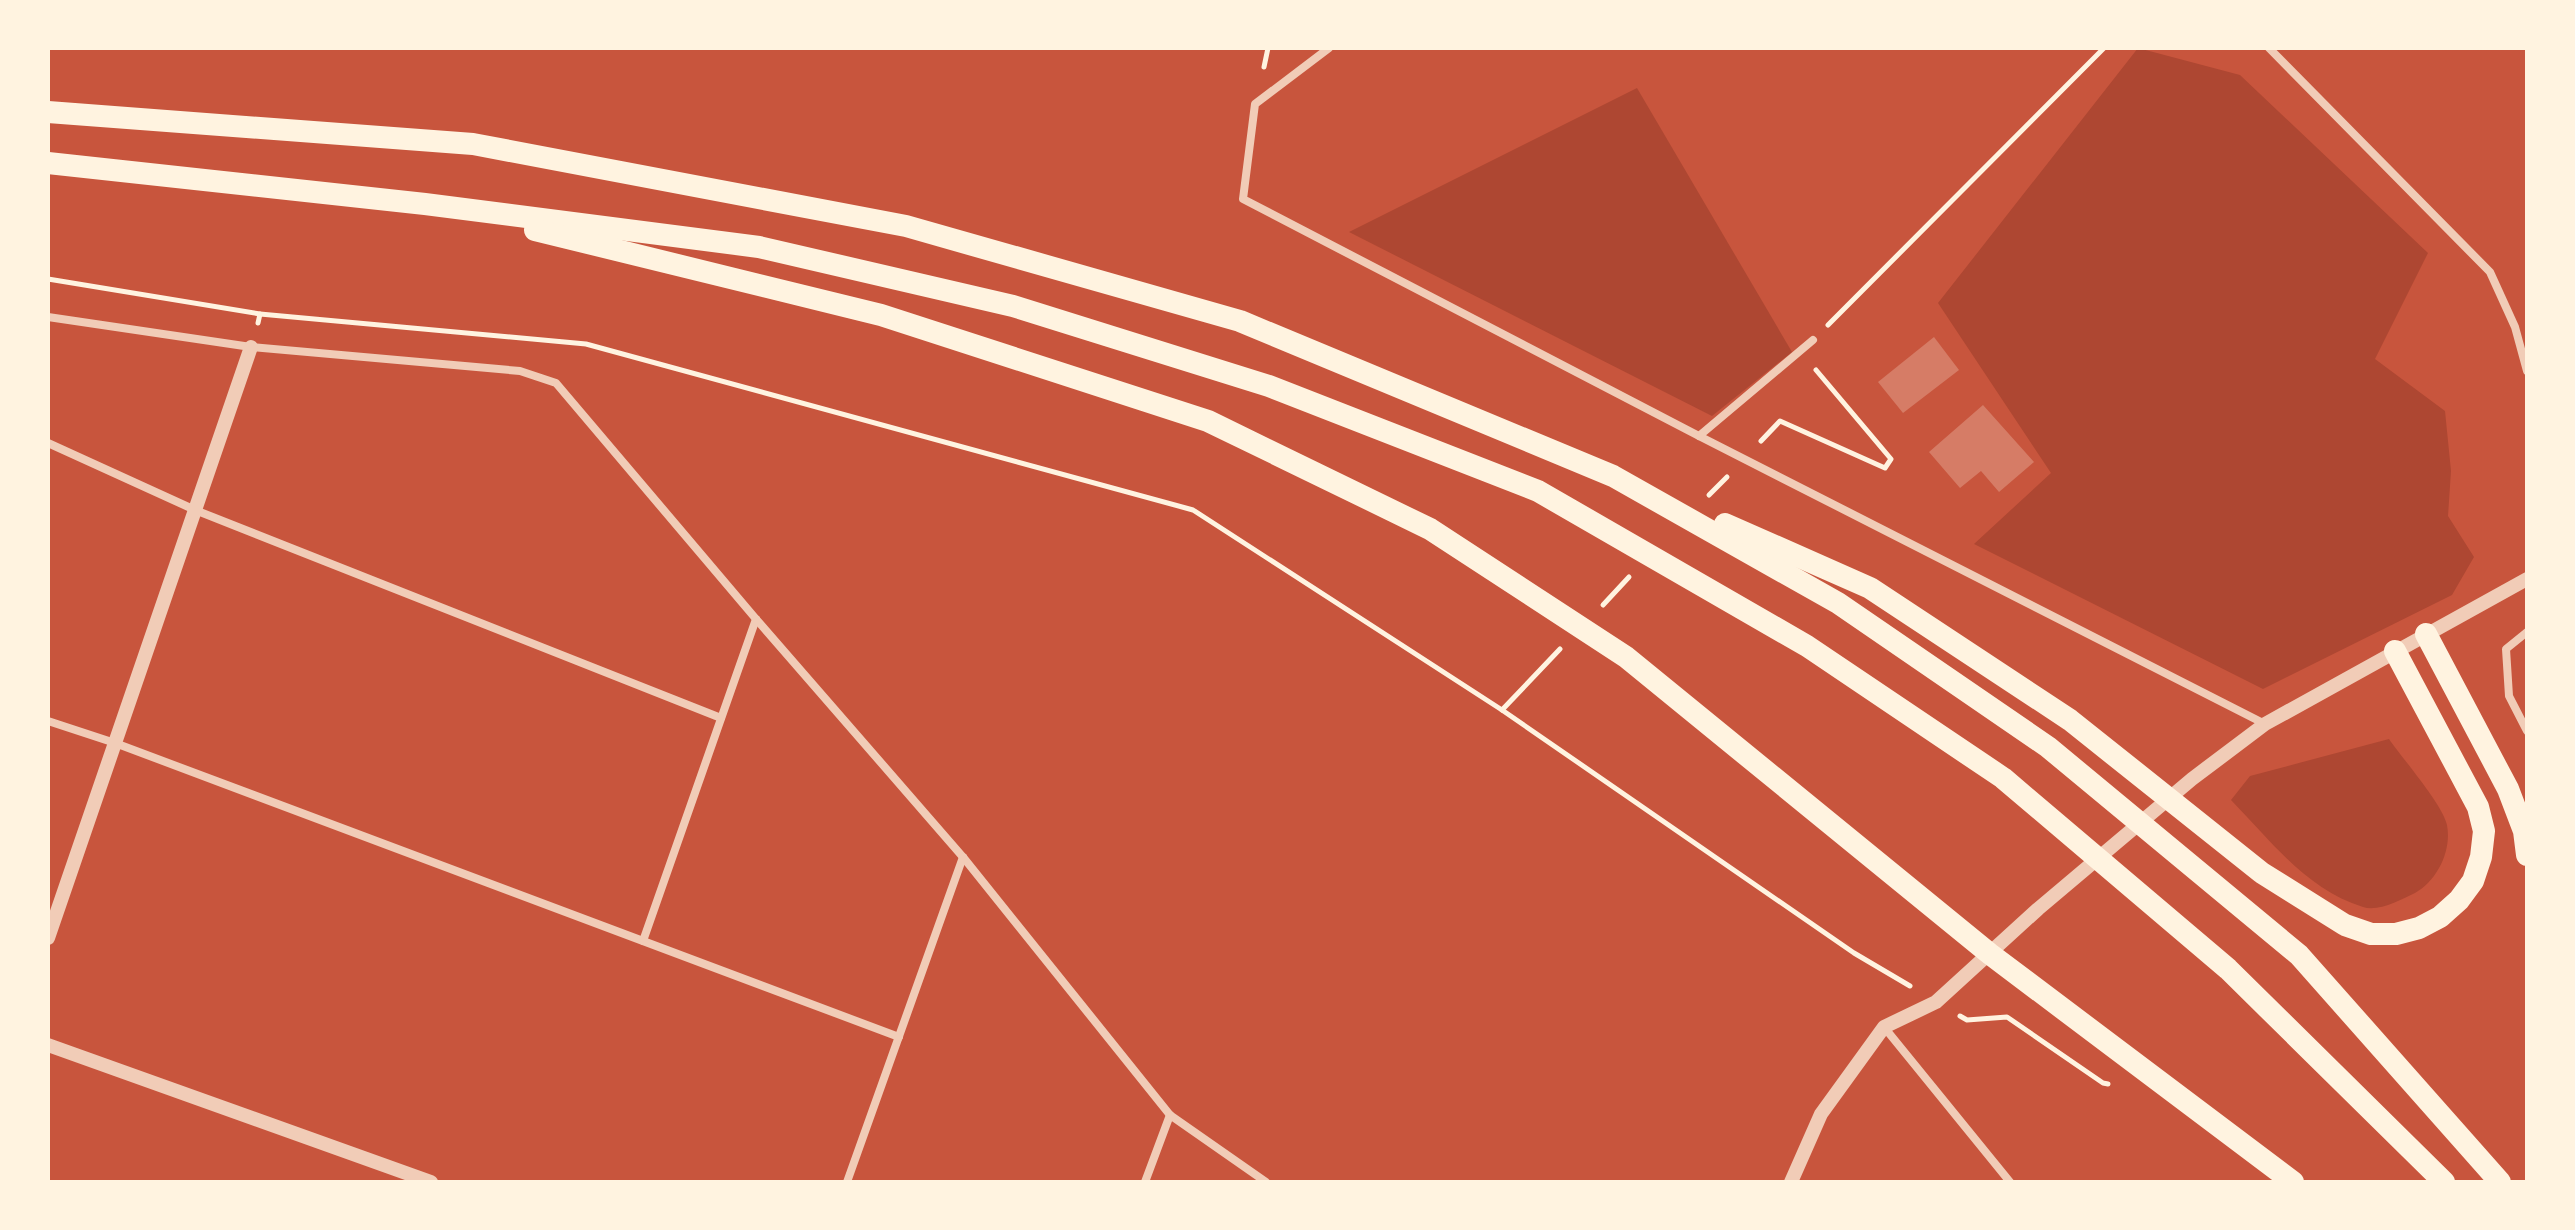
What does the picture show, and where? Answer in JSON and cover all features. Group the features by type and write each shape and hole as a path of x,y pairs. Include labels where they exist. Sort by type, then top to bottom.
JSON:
{"highway":[{"path":"48,112 473,144 906,226 1240,321 1613,476 1870,588 2070,720 2262,873 2345,925 2371,934 2396,934 2419,928 2440,917 2459,900 2473,881 2484,831 2478,807 2395,651"},
{"path":"48,163 425,204 759,247 1013,306 1269,386 1538,491 1807,646 2003,778 2228,969 2444,1182"},
{"path":"425,204 881,315 1208,421 1430,529 1626,657 1990,954 2293,1182"},
{"path":"1613,476 1838,603 2048,747 2299,955 2500,1182"},
{"path":"2426,634 2508,789 2524,831 2527,855"}],"street":[{"path":"1329,48 1255,104 1243,199 1699,436 2265,724"},
{"path":"2269,48 2490,272 2515,327 2527,371"},
{"path":"48,317 251,347 520,371 556,383 963,857 1170,1115 1266,1182"},
{"path":"1699,436 1813,340"},
{"path":"48,938 251,347"},
{"path":"48,443 195,510 721,718"},
{"path":"1791,1182 1821,1114 1884,1027 1936,1002 2038,909 2192,779 2265,724 2527,579"},
{"path":"643,941 756,619"},
{"path":"2527,632 2506,649 2509,696 2527,731"},
{"path":"48,721 115,743 899,1037"},
{"path":"847,1182 963,857"},
{"path":"1884,1027 2010,1182"},
{"path":"48,1045 431,1182"},
{"path":"1145,1182 1170,1115"}],"path":[{"path":"1813,340 2104,48"},
{"path":"48,279 260,314 586,344 1193,510 1502,710 1854,953 1967,1020 2007,1017 2103,1083 2118,1085"},
{"path":"251,347 260,314"},
{"path":"1780,421 1885,468 1891,459 1799,350"}],"shaded area":[{"path":"2138,48 2240,75 2428,253 2375,359 2445,411 2451,471 2448,516 2474,557 2452,595 2263,689 1974,544 2051,473 1938,303"},
{"path":"1637,88 1792,352 1712,416 1349,232"},
{"path":"2389,739 2444,816 2447,845 2436,873 2423,888 2389,904 2369,908 2343,899 2307,876 2231,800 2250,776"}],"building":[{"path":"1934,337 1959,370 1903,413 1878,382"},
{"path":"1983,405 2034,462 1999,492 1981,471 1960,488 1929,452"}]}
